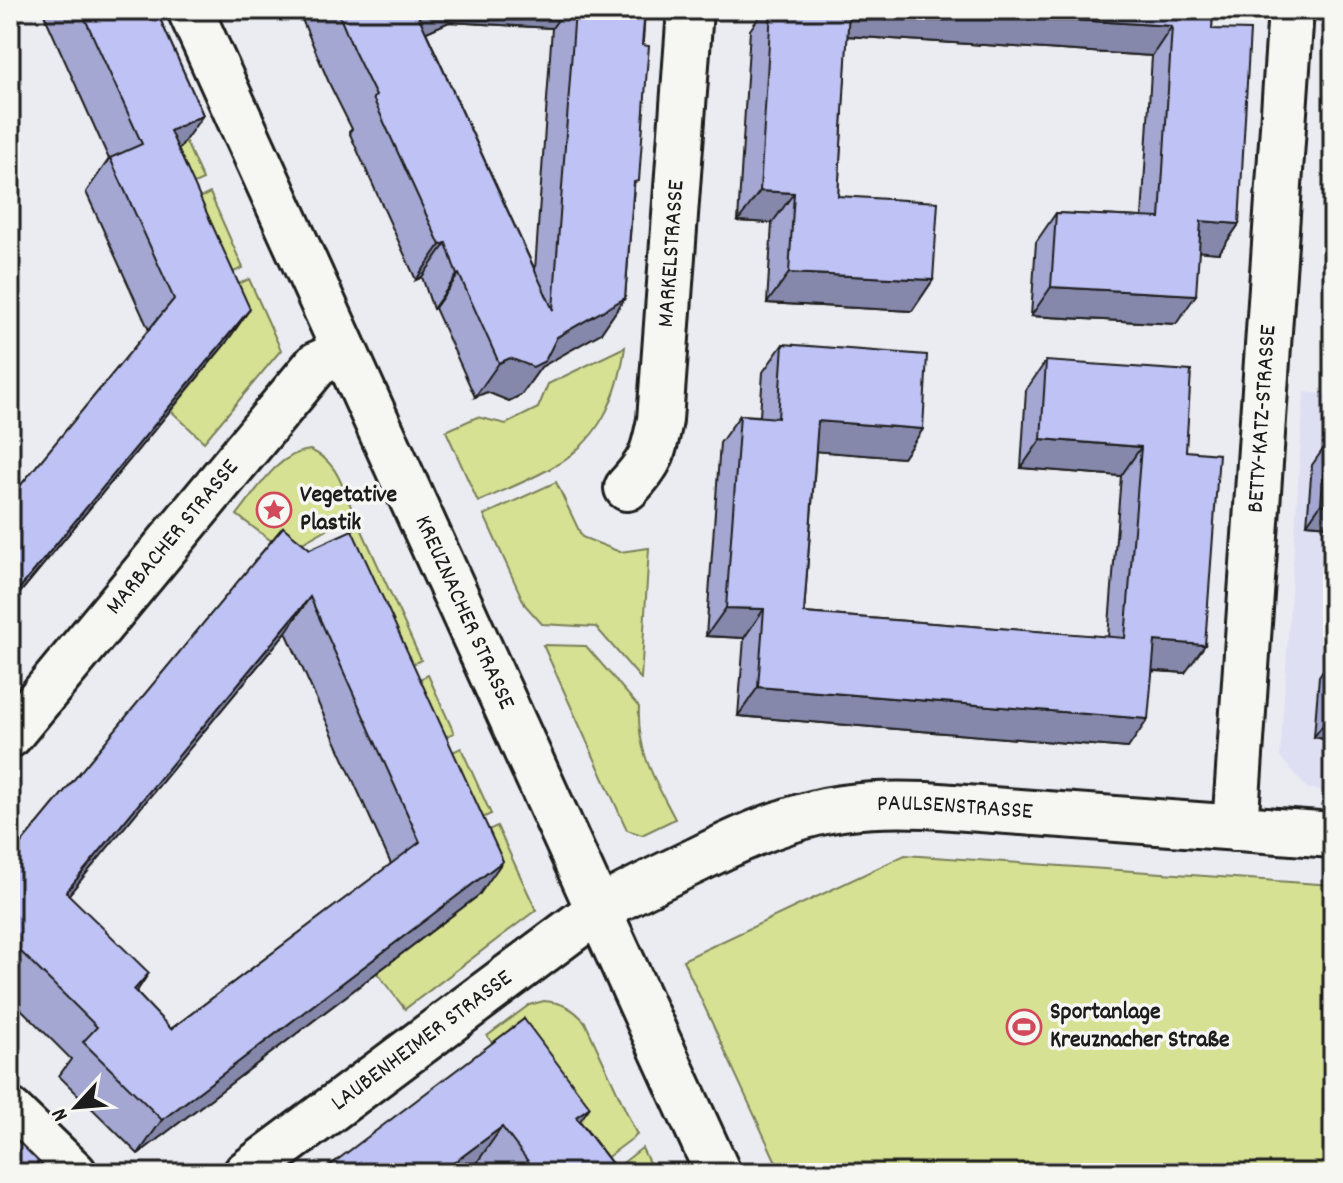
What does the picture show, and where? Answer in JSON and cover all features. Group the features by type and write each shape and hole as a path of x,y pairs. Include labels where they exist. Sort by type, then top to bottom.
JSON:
{"street":[{"name":"KREUZNACHER STRASSE","path":"190,10 718,1173"},
{"name":"MARKELSTRASSE","path":"627,488 647,467 660,420 690,10"},
{"name":"BETTY-KATZ-STRASSE","path":"1235,828 1291,10"},
{"name":"MARBACHER STRASSE","path":"10,735 317,364 344,352"},
{"name":"PAULSENSTRASSE","path":"598,910 769,827 819,812 863,806 926,805 1333,835"},
{"name":"LAUBENHEIMER STRASSE","path":"246,1173 598,910"},
{"path":"10,1111 74,1173"}],"shaded area":[{"path":"1304,392 1333,395 1333,791 1308,789 1280,757"}],"green space":[{"path":"175,117 203,180 161,199 146,166"},
{"path":"210,193 243,268 200,286 168,213"},
{"path":"249,279 281,350 204,442 171,411 226,343 206,299"},
{"path":"625,347 611,401 594,432 582,445 551,468 478,502 446,431 477,417 506,424 538,408 548,384"},
{"path":"310,450 333,468 354,514 286,552 237,515 277,466 287,458"},
{"path":"556,482 582,537 620,552 649,548 641,679 596,627 542,624 525,605 484,515"},
{"path":"360,526 421,660 380,680 291,562"},
{"path":"543,645 586,646 639,707 644,752 675,819 642,835 627,830"},
{"path":"428,675 454,733 413,751 387,694"},
{"path":"461,748 491,814 450,833 420,767"},
{"path":"497,826 536,910 405,1009 377,973 456,845"},
{"name":"Sportanlage Kreuznacher Straße","path":"905,855 1333,885 1333,1173 781,1173 683,960"},
{"path":"544,1001 567,1007 585,1022 637,1135 597,1165 487,1036 529,1005"},
{"path":"642,1148 654,1173 610,1173"}],"building":[{"path":"81,10 156,10 203,115 170,131 250,309 10,600 10,498 174,299 110,158 142,144"},
{"path":"337,10 424,10 417,13 553,310 575,10 645,10 642,45 649,46 639,181 634,182 625,298 557,337 545,361 533,367 510,358 499,363 457,275 446,243 440,245"},
{"path":"771,10 849,10 838,196 938,202 933,280 789,273 794,193 760,191"},
{"path":"917,10 1213,10 1212,29 1250,30 1239,224 1201,221 1196,295 1051,287 1056,213 1160,218 1172,26"},
{"path":"783,344 927,355 923,429 818,421 804,613 1125,638 1141,447 1041,439 1046,361 1191,371 1186,451 1219,454 1205,645 1155,641 1148,719 758,687 764,609 726,608 740,415 778,418"},
{"path":"1326,445 1333,445 1333,505 1321,504"},
{"path":"283,527 310,549 352,530 503,861 162,1120 83,1042 97,1027 10,941 10,857","holes":["310,597 420,842 171,1029 134,990 149,973 66,892"]},
{"path":"1333,657 1333,719 1328,718"},
{"path":"524,1019 590,1107 576,1117 619,1173 537,1173 502,1127 440,1173 320,1173"},
{"path":"10,1133 50,1173 10,1173"}],"place":[{"name":"Vegetative Plastik","path":"274,510"},
{"name":"Sportanlage Kreuznacher Straße","path":"1024,1027"}]}
